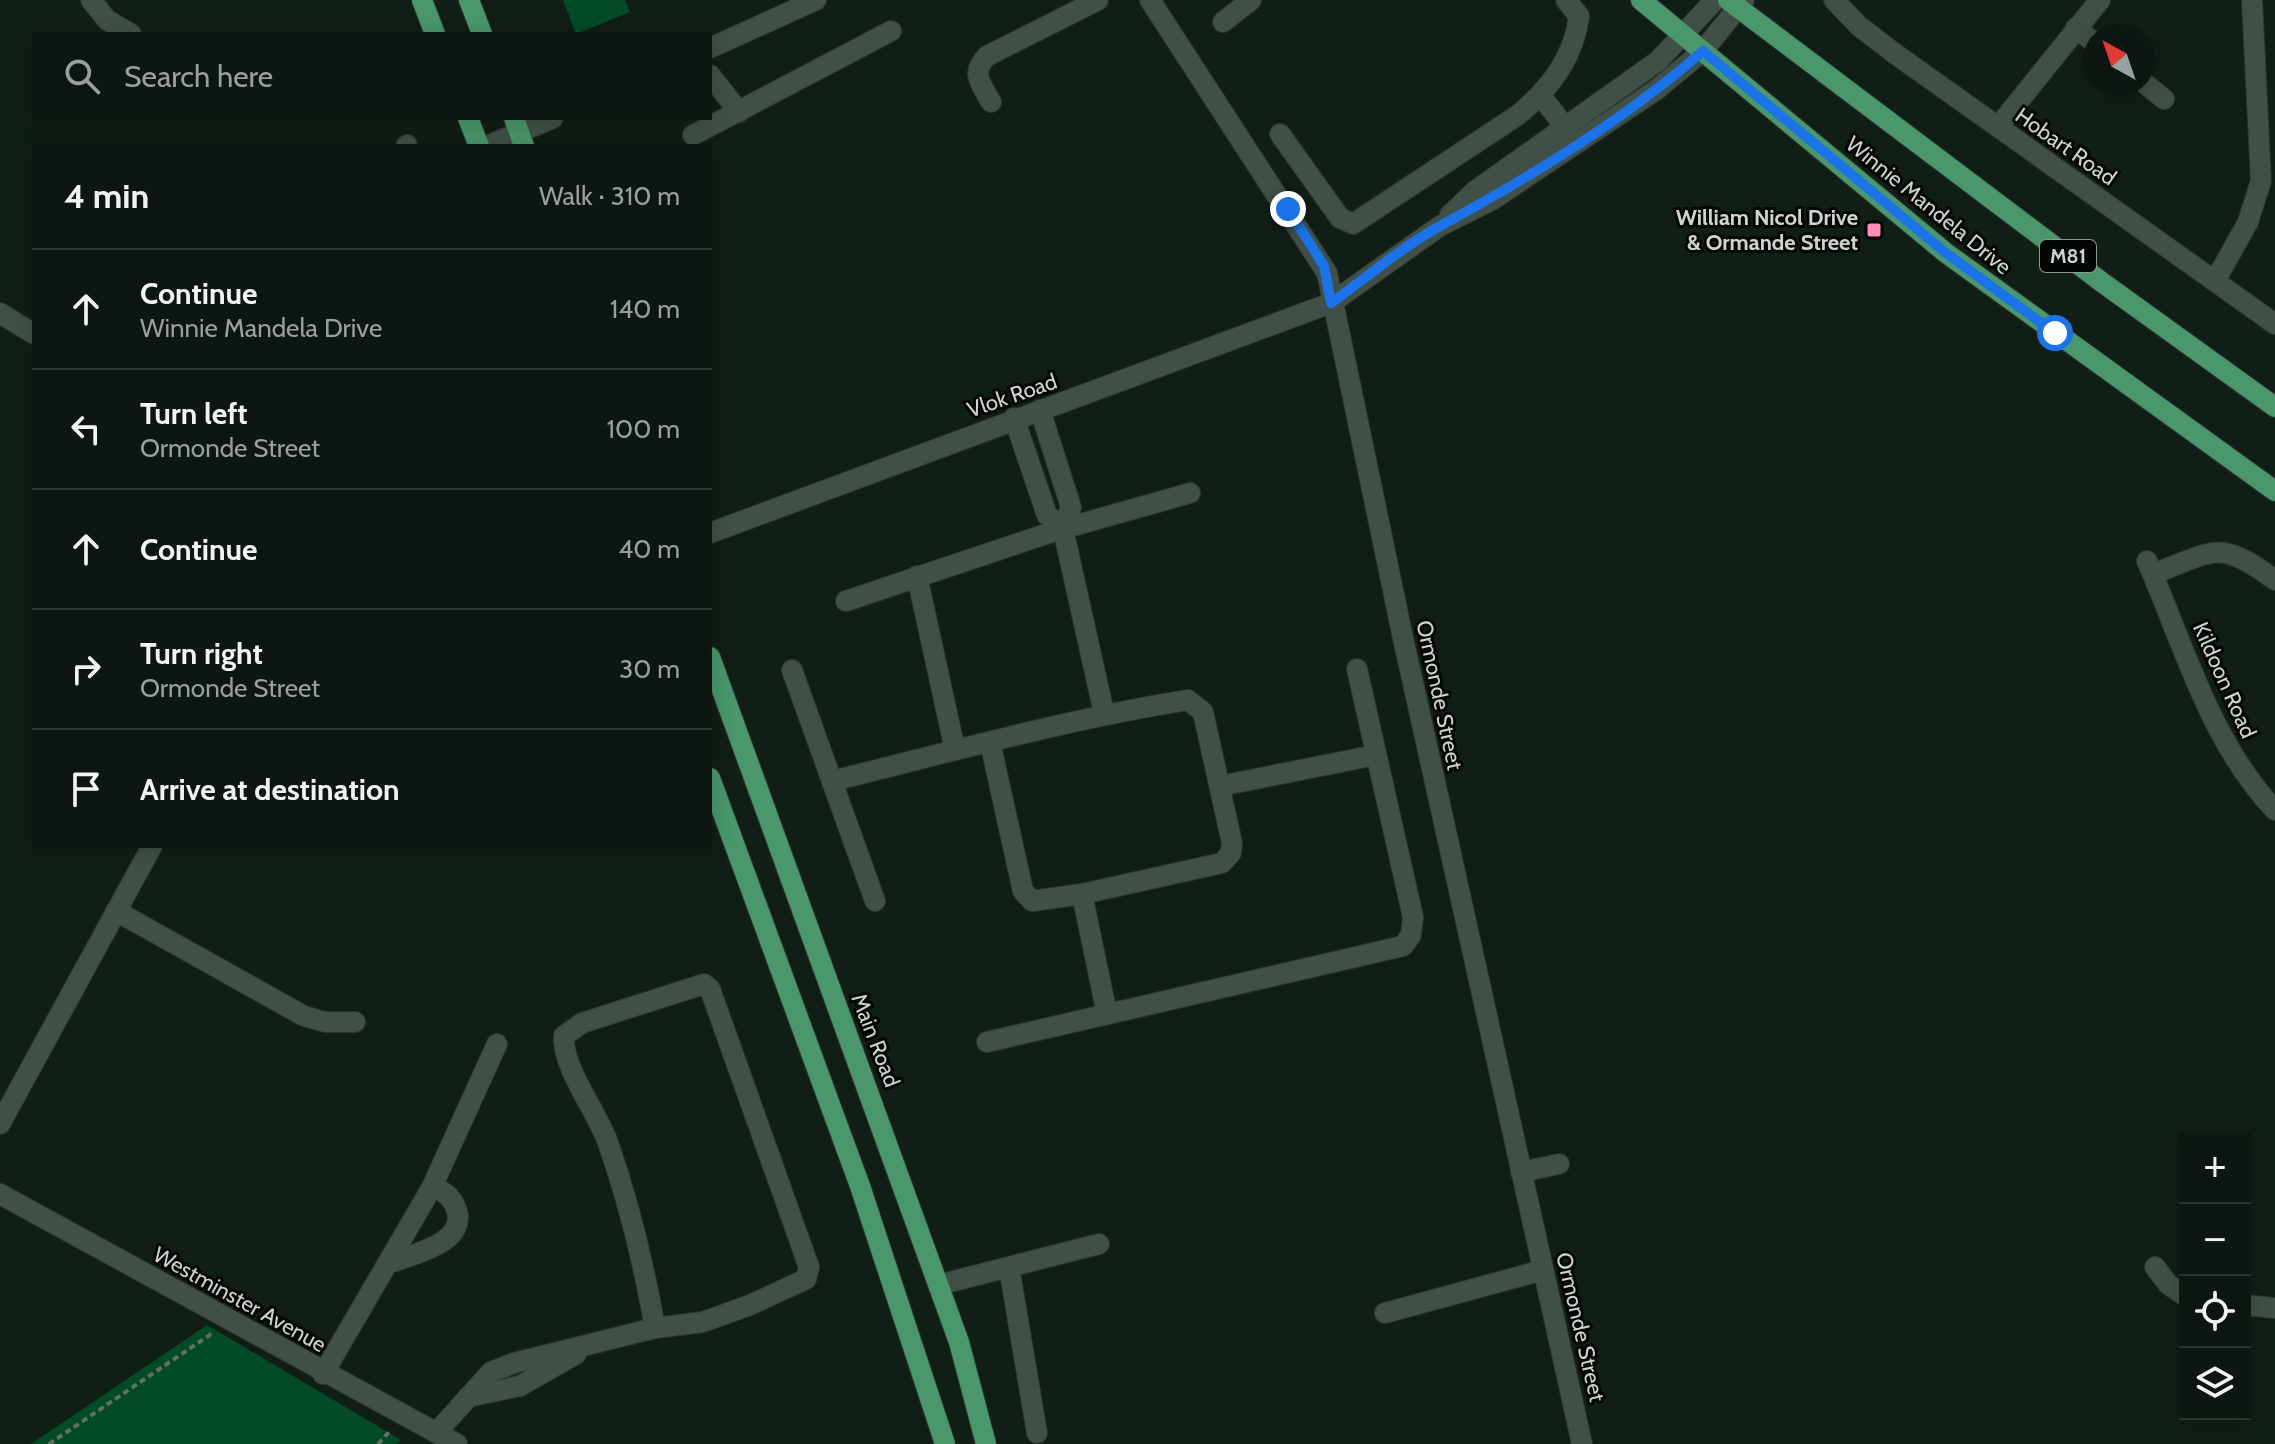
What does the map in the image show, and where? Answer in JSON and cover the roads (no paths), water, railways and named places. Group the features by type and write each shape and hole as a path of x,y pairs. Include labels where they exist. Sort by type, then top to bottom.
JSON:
{"main road":[{"path":"422,0 434,32"},
{"path":"469,0 481,32"},
{"name":"Winnie Mandela Drive","path":"1641,0 1946,253 2275,491"},
{"name":"Winnie Mandela Drive","path":"1737,3 2103,283 2275,407"},
{"path":"469,120 478,144"},
{"name":"Main Road","path":"712,663 959,1342 986,1444"},
{"path":"712,784 900,1301 945,1444"}],"street":[{"path":"91,0 107,20 128,32"},
{"path":"712,47 816,0"},
{"path":"991,102 976,76 978,65 987,56 1098,0"},
{"name":"Ormonde Street","path":"1150,0 1324,266 1582,1444"},
{"path":"1223,22 1251,0"},
{"path":"1280,134 1340,218 1353,224 1518,115 1541,96 1575,45 1579,16 1566,0"},
{"path":"1571,136 1685,36 1715,0"},
{"name":"Hobart Road","path":"1834,0 1882,44 2275,324"},
{"path":"1998,127 2100,0"},
{"path":"2215,281 2248,222 2261,181 2252,0"},
{"path":"1518,115 1545,153 1656,90 1703,51 1737,3"},
{"path":"2076,28 2083,34"},
{"path":"693,135 891,31"},
{"path":"712,78 739,112"},
{"path":"2155,92 2164,99"},
{"path":"1541,96 1571,136"},
{"path":"492,144 548,120"},
{"name":"Vlok Road","path":"712,532 1331,303 1440,226 1475,191 1545,153"},
{"path":"0,313 32,333"},
{"path":"1040,410 1071,507 1063,529 1104,713"},
{"path":"1014,418 1047,515 1063,529"},
{"path":"846,601 1063,529 1190,493"},
{"name":"Kildoon Road","path":"2275,580 2229,551 2211,552 2150,568 2225,743 2249,781 2275,810"},
{"path":"917,576 955,750"},
{"path":"987,1042 1403,946 1411,935 1413,917 1357,669"},
{"path":"792,670 875,901"},
{"path":"832,781 1104,713 1193,701 1203,712 1232,843 1226,860 1036,902 1023,891 990,742"},
{"path":"1220,786 1376,755"},
{"path":"0,1124 151,848"},
{"path":"1082,894 1107,1014"},
{"path":"116,911 304,1016 325,1022 355,1022"},
{"path":"437,1432 468,1397 520,1386 586,1347 655,1328 717,1317 797,1284 809,1272 710,989 704,984 582,1023 564,1036 566,1054 598,1115 609,1147 640,1253 655,1328"},
{"path":"323,1374 432,1187 497,1044"},
{"path":"1521,1172 1559,1164"},
{"path":"387,1264 441,1244 452,1233 458,1218 455,1204 443,1191 432,1187"},
{"name":"Westminster Avenue","path":"0,1194 232,1319 323,1374 457,1444"},
{"path":"938,1285 1099,1244"},
{"path":"1009,1267 1037,1433"},
{"path":"2155,1267 2179,1290"},
{"path":"1385,1313 1543,1270"},
{"path":"2251,1306 2275,1308"}],"place":[{"name":"William Nicol Drive & Ormande Street","path":"1874,230"}]}
